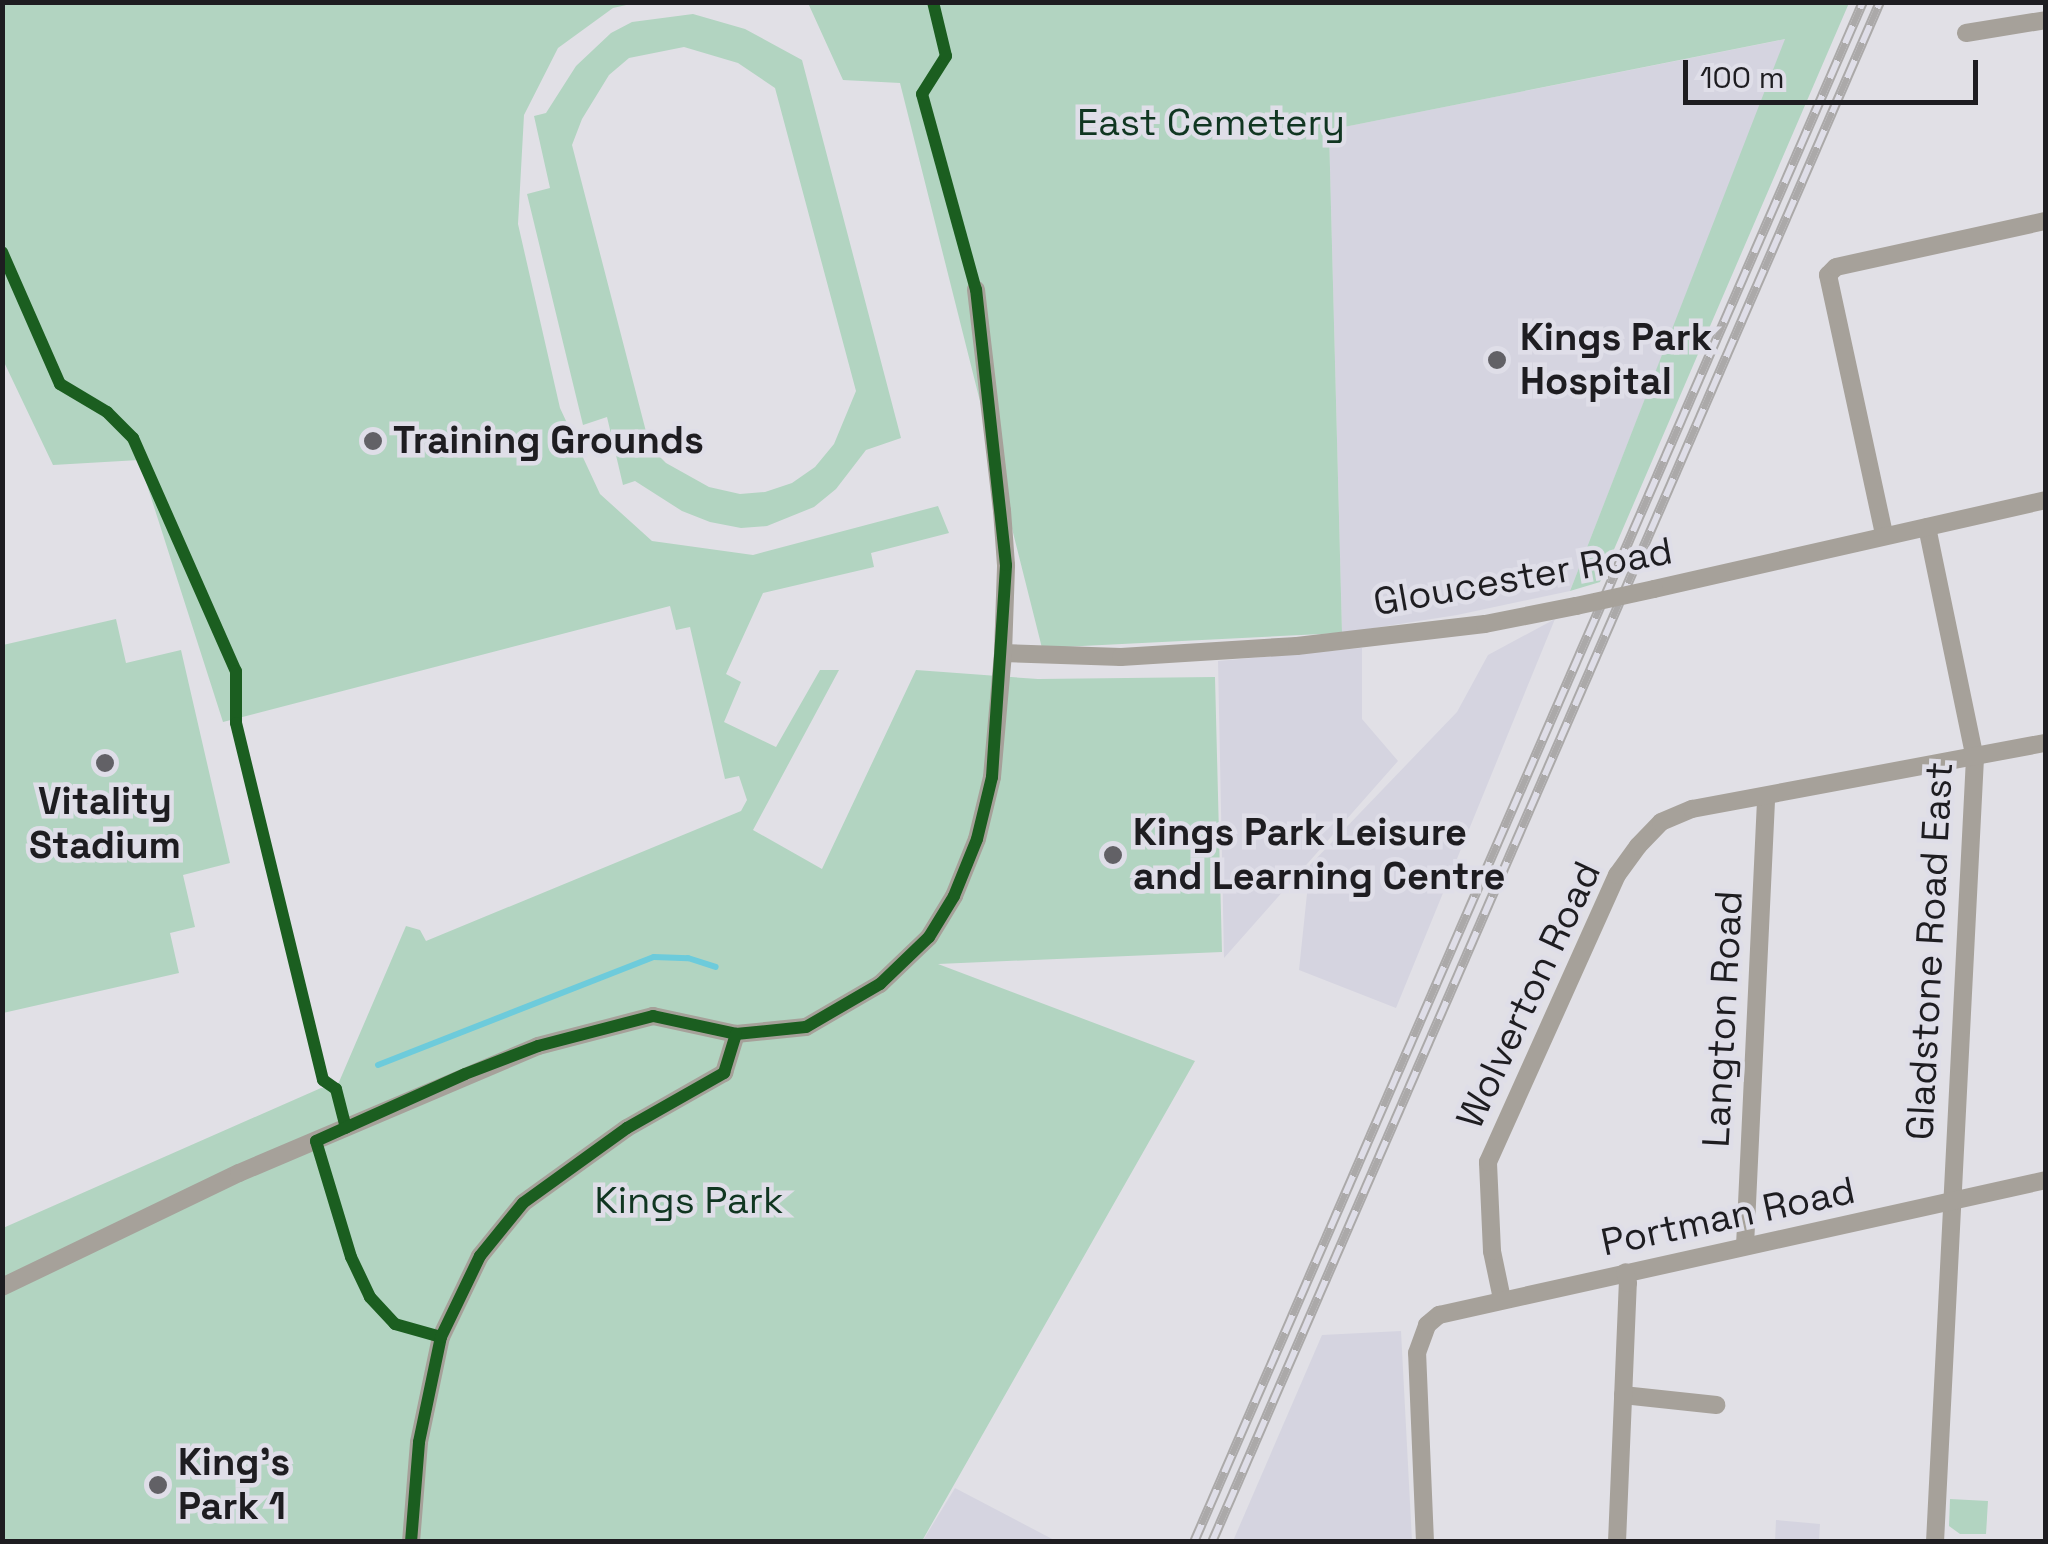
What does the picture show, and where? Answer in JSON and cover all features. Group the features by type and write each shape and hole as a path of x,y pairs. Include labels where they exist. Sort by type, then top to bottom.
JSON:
{"street":[{"path":"1966,33 2046,20"},
{"path":"1884,534 1828,275 1836,267 2046,221"},
{"path":"2,1287 135,1227 239,1173 538,1046 654,1016 736,1034 806,1027 880,984 929,937 954,896 977,840 992,777 1003,653 1005,547 976,290"},
{"name":"Gloucester Road","path":"1003,653 1121,657 1296,646 1485,624 1654,590 1884,534 2046,500"},
{"name":"Gladstone Road East","path":"1928,526 1975,758 1936,1541"},
{"name":"Wolverton Road","path":"1502,1299 1492,1251 1488,1162 1617,876 1662,822 1692,810 2046,742"},
{"name":"Langton Road","path":"1745,1246 1766,796"},
{"path":"412,1542 419,1442 441,1337 480,1256 522,1203 627,1128 724,1073 736,1034"},
{"name":"Portman Road","path":"1425,1542 1417,1353 1427,1325 1439,1315 2046,1180"},
{"path":"1616,1542 1625,1272"},
{"path":"1623,1395 1716,1405"},
{"path":"1936,1541 1950,1542"}],"shaded area":[{"name":"Kings Park Hospital","path":"1786,39 1570,591 1457,615 1342,633 1329,130"},
{"path":"1555,619 1396,1008 1299,970 1310,865 1457,712 1488,655"},
{"path":"1362,648 1362,719 1398,761 1224,958 1218,661"},
{"path":"1401,1331 1412,1541 1233,1541 1322,1335"},
{"path":"955,1488 1056,1541 922,1542"},
{"path":"1776,1520 1820,1524 1819,1541 1775,1541"}],"green space":[{"name":"Kings Park","path":"3,3 635,3 613,8 558,48 524,115 518,224 560,408 600,494 652,541 753,555 938,506 949,533 871,553 874,567 763,593 726,674 741,682 724,722 776,747 820,670 839,670 753,830 822,869 916,670 1038,679 1215,677 1222,952 938,964 1195,1061 922,1541 3,1541 3,1228 321,1088 336,1089 406,926 420,930 426,941 741,811 747,800 739,776 725,779 690,627 676,630 670,606 223,722 139,460 53,465 3,360"},
{"name":"East Cemetery","path":"808,3 1849,3 1600,582 1570,591 1785,39 1329,130 1342,633 1042,648 900,83 843,80"},
{"path":"693,14 745,29 802,60 901,438 866,450 836,489 814,507 767,526 741,528 710,522 682,511 635,481 623,485 607,417 583,425 527,194 550,188 534,116 546,113 576,66 611,33 632,22","holes":["684,47 738,63 775,88 856,391 834,444 815,467 792,483 765,492 740,494 709,487 666,463 650,447 572,145 582,119 609,75 629,58"]},
{"name":"Vitality Stadium","path":"116,619 126,663 181,650 230,863 183,875 195,927 170,933 179,973 3,1013 3,645"},
{"path":"1950,1499 1988,1501 1986,1534 1960,1534 1949,1526"}],"waterway":[{"path":"378,1065 654,957 688,958 716,967"}],"railway":[{"path":"1194,1542 1863,2"},
{"path":"1212,1542 1880,2"}],"cycle path":[{"path":"441,1337 395,1324 370,1297 351,1257 316,1141 538,1046 653,1016 736,1034 806,1027 880,984 929,937 954,896 977,839 992,777 1006,565 976,290 922,94 946,56 933,2"},
{"path":"2,252 60,384 107,412 133,438 236,671 236,723 323,1080 336,1089 346,1128"},
{"path":"411,1542 419,1442 441,1337 480,1256 523,1203 627,1128 724,1073 736,1034"}],"place":[{"name":"Kings Park Hospital","path":"1497,360"},
{"name":"Training Grounds","path":"373,441"},
{"name":"Vitality Stadium","path":"105,763"},
{"name":"Kings Park Leisure and Learning Centre","path":"1113,855"},
{"name":"King's Park 1","path":"158,1485"}]}
